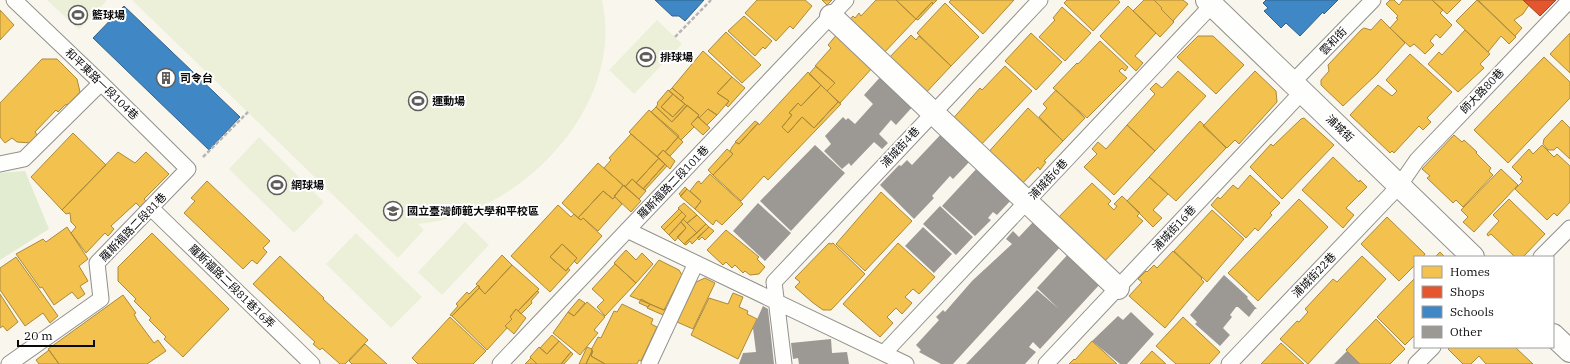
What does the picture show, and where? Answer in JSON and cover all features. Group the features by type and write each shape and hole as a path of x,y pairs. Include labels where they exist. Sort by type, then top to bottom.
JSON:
{"street":[{"name":"浦城街","path":"1210,2 1472,256"},
{"path":"831,16 1118,288"},
{"path":"1554,336 1570,351"}],"lane":[{"name":"和平東路一段104巷","path":"14,0 101,82 188,169"},
{"name":"羅斯福路二段101巷","path":"500,364 846,0"},
{"name":"浦城街4巷","path":"784,364 774,282 1040,0"},
{"name":"雲和街","path":"1297,87 1373,0"},
{"name":"師大路80巷","path":"1399,186 1417,160 1570,0"},
{"name":"浦城街6巷","path":"884,353 1026,202 1210,2"},
{"path":"0,164 24,159 101,82"},
{"name":"浦城街16巷","path":"1046,364 1118,288 1297,87"},
{"name":"羅斯福路二段81巷","path":"8,364 101,299 97,264 188,169"},
{"name":"浦城街22巷","path":"1229,364 1399,186"},
{"name":"羅斯福路二段81巷16弄","path":"151,208 312,364"},
{"path":"1542,256 1570,228"},
{"path":"627,230 776,300 906,364"},
{"path":"649,364 696,263"},
{"path":"1416,364 1432,348"}],"path":[{"path":"675,37 711,0"},
{"path":"188,169 200,160 248,112"}],"green space":[{"name":"籃球場","path":"47,0 107,0 79,30"},
{"name":"運動場","path":"132,0 602,0 605,40 598,79 581,115 557,149 527,178 493,201 456,216 418,224 424,230 398,258"},
{"name":"排球場","path":"657,20 682,44 634,94 609,70"},
{"name":"網球場","path":"259,137 324,202 294,233 229,169"},
{"path":"25,171 49,229 0,260 0,173"},
{"path":"465,222 489,245 442,295 418,272"},
{"path":"356,233 422,297 391,328 326,264"}],"building: Homes":[{"path":"757,0 805,0 812,6 793,29 790,26 776,41 745,13"},
{"path":"822,0 832,0 827,5"},
{"path":"876,0 896,0 916,19 882,55 846,24 853,16 855,18 859,13 861,16"},
{"path":"896,0 937,0 933,4 932,2 916,19"},
{"path":"951,0 1014,0 983,34 949,2"},
{"path":"1067,0 1118,0 1120,2 1093,31 1064,3"},
{"path":"1144,0 1154,0 1174,22 1160,37 1133,11"},
{"path":"1154,0 1183,0 1188,4 1173,21"},
{"path":"1390,0 1394,0 1399,5 1403,0 1432,0 1443,10 1440,13 1452,25 1440,38 1436,34 1430,41 1434,45 1425,54 1414,44 1410,47 1390,28 1398,19 1396,18 1398,16 1386,4"},
{"path":"1432,0 1461,0 1447,14"},
{"path":"1477,0 1516,37 1509,44 1501,36 1488,52 1456,21"},
{"path":"1478,0 1523,0 1529,5 1523,14 1514,20 1522,28 1515,36"},
{"path":"932,2 933,4 918,20 916,19"},
{"path":"945,3 979,37 951,66 917,33"},
{"path":"1128,6 1156,33 1135,56 1143,63 1136,71 1100,36"},
{"path":"1062,7 1091,33 1065,61 1039,37 1055,20 1053,18"},
{"path":"0,10 14,25 0,40"},
{"path":"744,16 772,41 765,49 763,47 755,56 728,31"},
{"path":"1381,19 1405,43 1376,75 1343,106 1321,85 1321,80 1329,71 1328,65 1361,30 1364,28 1371,30"},
{"path":"1465,30 1490,54 1480,64 1484,68 1458,92 1428,64 1439,52 1442,55"},
{"path":"726,32 761,65 742,83 708,51"},
{"path":"838,33 874,66 840,103 827,91 835,83 815,66 831,48 828,45"},
{"path":"1031,33 1062,62 1036,90 1005,61"},
{"path":"1570,33 1570,73 1550,54"},
{"path":"911,35 916,40 919,36 951,66 922,97 885,62"},
{"path":"1198,36 1213,36 1244,65 1216,94 1177,57"},
{"path":"1100,41 1128,67 1125,71 1122,68 1119,71 1127,78 1087,118 1053,88"},
{"path":"703,51 732,77 717,93 729,101 717,115 708,109 699,118 699,115 681,101 684,98 672,88"},
{"path":"1410,54 1452,92 1427,118 1431,122 1423,130 1419,126 1394,153 1392,151 1390,153 1350,115 1378,85 1392,96 1397,91 1386,80"},
{"path":"1544,57 1570,82 1570,98 1508,163 1474,130"},
{"path":"42,59 57,59 77,79 80,92 69,104 65,105 58,112 56,110 35,132 38,136 31,143 17,142 12,138 5,143 0,137 0,103"},
{"path":"816,66 835,83 827,91 809,74"},
{"path":"1005,66 1032,91 978,148 950,122 980,88 982,90"},
{"path":"1178,71 1206,96 1155,151 1127,125 1155,94 1150,89 1156,83 1162,88"},
{"path":"1255,71 1276,91 1277,102 1239,144 1235,140 1227,148 1203,126"},
{"path":"808,72 821,85 801,106 798,103 789,113 792,115 782,127 788,133 802,117 814,128 838,102 841,104 768,180 764,176 741,201 713,175 733,154 730,151 736,142 739,144 758,123 759,125"},
{"path":"732,77 745,88 728,107 726,105 729,101 717,93"},
{"path":"821,85 838,102 814,128 802,117 788,133 782,127 792,115 789,113 798,103 801,106"},
{"path":"672,88 684,98 681,101 669,91"},
{"path":"668,90 673,94 661,107 673,117 685,104 687,106 672,122 656,107 658,104 657,103"},
{"path":"1056,90 1085,118 1063,141 1039,117 1047,108 1043,104"},
{"path":"673,94 685,104 673,117 661,107"},
{"path":"687,105 699,115 691,124 694,127 681,140 651,112 656,107 672,122"},
{"path":"1028,108 1063,141 1044,161 1046,162 1040,170 1038,167 1019,187 985,156"},
{"path":"708,109 717,115 707,125 699,118"},
{"path":"649,110 679,136 665,152 663,150 657,157 629,132"},
{"path":"698,117 710,128 703,135 691,124"},
{"path":"1304,118 1334,145 1282,199 1250,167 1271,144 1273,146 1301,119"},
{"path":"1562,120 1570,128 1570,159 1557,147 1554,150 1548,150 1543,144 1544,139"},
{"path":"755,121 758,123 739,144 735,142"},
{"path":"1200,121 1226,148 1176,201 1149,177"},
{"path":"1127,125 1155,151 1114,195 1084,167 1097,154 1092,149 1098,142 1106,149"},
{"path":"73,133 106,165 62,210 31,177"},
{"path":"631,134 659,158 636,183 632,179 625,187 604,168 611,160 609,158"},
{"path":"1454,135 1462,142 1464,140 1477,152 1476,153 1491,168 1489,171 1493,175 1463,207 1456,200 1453,203 1427,178 1430,176 1422,169"},
{"path":"678,137 683,142 670,156 665,152"},
{"path":"1542,145 1554,157 1557,154 1570,166 1570,202 1557,216 1554,213 1547,220 1515,189 1523,181 1520,179 1522,177 1512,167 1529,149 1533,154"},
{"path":"727,149 733,154 713,175 708,170"},
{"path":"663,150 675,161 670,169 657,157"},
{"path":"118,152 135,163 146,152 169,174 144,199 146,201 140,207 136,203 111,226 114,229 108,236 105,233 86,253 71,233 76,227 71,222 70,213 66,214 62,210"},
{"path":"1333,157 1359,182 1360,180 1367,187 1346,208 1354,215 1343,228 1302,190"},
{"path":"659,158 665,164 643,189 636,183"},
{"path":"598,163 623,185 613,199 603,191 578,218 562,203"},
{"path":"665,164 667,166 645,190 643,189"},
{"path":"1501,169 1518,185 1474,232 1463,222 1468,217 1461,210"},
{"path":"710,174 743,204 722,225 716,220 713,225 695,209 701,201 690,191 697,182 699,181 701,184"},
{"path":"1250,175 1280,203 1270,213 1272,215 1258,231 1255,228 1246,238 1211,205 1218,197 1220,199 1233,185 1238,189"},
{"path":"1149,177 1168,194 1153,210 1162,218 1153,227 1127,201"},
{"path":"632,179 646,191 639,199 625,187"},
{"path":"207,181 270,241 263,248 267,252 257,264 252,260 243,269 184,213 195,201 191,198"},
{"path":"1092,183 1111,201 1108,204 1114,210 1117,206 1114,204 1122,196 1140,213 1137,216 1143,221 1101,265 1054,222"},
{"path":"624,185 641,201 631,212 614,196"},
{"path":"685,187 687,189 681,196 679,194"},
{"path":"687,189 701,201 695,209 680,196"},
{"path":"603,191 613,199 615,197 622,204 598,231 583,218 581,220 578,218"},
{"path":"881,192 912,221 865,271 836,244"},
{"path":"1299,199 1328,227 1258,301 1228,273"},
{"path":"1509,199 1545,234 1524,256 1514,256 1491,234 1488,236 1487,234 1499,221 1493,215"},
{"path":"684,203 697,215 687,223 683,219 686,216 678,208"},
{"path":"558,205 571,217 574,214 581,220 583,218 602,236 577,264 574,261 577,258 562,244 550,257 566,271 568,268 570,270 550,292 511,256"},
{"path":"679,209 682,212 664,230 661,227"},
{"path":"1212,210 1244,239 1207,282 1174,251"},
{"path":"682,212 686,216 669,235 664,230"},
{"path":"697,215 706,224 697,233 687,223"},
{"path":"1387,217 1425,254 1424,256 1414,256 1414,266 1399,281 1361,244"},
{"path":"683,219 697,233 684,244 677,237 686,228 681,222"},
{"path":"681,222 686,228 675,241 669,235"},
{"path":"706,224 709,227 692,244 690,241 686,245 684,244"},
{"path":"67,227 88,259 79,266 88,281 80,286 85,294 78,299 72,292 54,305 16,254 43,239 46,242"},
{"path":"709,227 714,231 705,240 702,237 699,240 697,238"},
{"path":"726,230 759,257 757,259 765,267 759,274 750,275 745,271 743,273 735,265 732,268 726,262 723,265 707,250"},
{"path":"152,233 229,309 183,357 164,339 166,337 149,320 151,318 134,301 136,299 118,281 118,267"},
{"path":"829,243 833,243 865,274 831,310 823,310 795,287 800,282 795,278"},
{"path":"898,243 935,277 919,294 913,289 905,297 912,303 902,314 896,308 887,317 893,323 880,337 843,304"},
{"path":"562,244 577,258 566,271 550,257"},
{"path":"626,250 636,260 642,253 653,264 636,283 614,263"},
{"path":"1173,251 1202,278 1201,279 1204,282 1165,328 1129,296 1142,282 1138,279 1154,265 1157,268"},
{"path":"1440,252 1444,256 1436,256"},
{"path":"502,255 512,265 485,294 476,284"},
{"path":"280,256 324,298 323,299 368,340 345,364 340,364 322,348 320,350 313,344 315,342 253,284"},
{"path":"1362,256 1386,279 1308,364 1280,339 1308,312 1305,309 1333,279 1337,282"},
{"path":"16,257 58,316 50,323 43,313 25,326 0,290 0,268"},
{"path":"659,260 679,270 682,275 664,310 630,296"},
{"path":"615,264 636,283 605,316 597,307 604,300 592,289"},
{"path":"512,265 539,289 518,311 516,309 510,317 512,319 505,326 507,328 487,350 452,316 479,288 485,294"},
{"path":"705,278 715,283 693,329 677,322 696,282"},
{"path":"1414,279 1414,336 1405,345 1377,317"},
{"path":"478,285 480,287 452,316 450,315 458,306 456,304 467,292 469,294"},
{"path":"537,291 539,292 531,301 532,303 521,314 518,311"},
{"path":"733,293 743,297 739,307 748,311 747,314 757,319 738,359 691,335 709,298 728,304"},
{"path":"0,294 18,322 7,331 3,326 0,328"},
{"path":"123,295 136,313 134,314 137,320 154,343 158,340 166,351 147,364 59,364 48,349"},
{"path":"579,299 585,303 574,316 568,312"},
{"path":"641,299 650,304 648,307 639,303"},
{"path":"587,302 605,317 594,330 598,333 580,355 553,333 568,312 574,316"},
{"path":"622,304 653,319 651,324 657,327 641,361 639,360 637,364 605,364 591,356 593,351 591,350 598,337 601,338 614,311 617,312"},
{"path":"650,304 664,310 667,307 663,315 647,308"},
{"path":"516,309 526,318 514,334 505,326 512,319 510,317"},
{"path":"450,317 486,351 473,364 418,364 412,358"},
{"path":"1183,317 1220,352 1209,364 1176,364 1156,346"},
{"path":"1376,319 1405,349 1390,364 1360,364 1346,350"},
{"path":"552,335 559,341 547,354 540,348"},
{"path":"559,341 571,352 561,364 537,364 530,357 539,347 547,354"},
{"path":"1092,341 1117,364 1069,364 1074,359 1075,360"},
{"path":"1281,343 1304,364 1261,364"},
{"path":"365,344 387,364 352,364 349,361"},
{"path":"587,347 592,349 592,351 586,364 579,364"},
{"path":"1516,348 1533,364 1486,364 1479,356 1471,364 1463,364 1448,349"},
{"path":"49,350 59,364 39,364 36,360"},
{"path":"592,351 591,356 605,364 586,364"},
{"path":"1152,351 1166,364 1140,364"},
{"path":"571,352 573,354 564,364 561,364"},
{"path":"531,358 537,364 525,364"}],"building: Shops":[{"path":"1523,0 1556,0 1540,16"}],"building: Schools":[{"path":"655,0 704,0 685,21 679,16 672,16"},
{"path":"1266,0 1338,0 1324,14 1323,12 1300,36 1286,23 1281,28 1264,11 1268,8 1263,3"},
{"name":"司令台","path":"124,6 240,117 209,150 93,38"}],"building: Other":[{"path":"883,74 915,104 896,125 891,120 879,134 888,143 882,149 874,142 851,166 849,163 842,169 824,151 831,144 825,136 843,117 846,120 848,118 855,124 873,104 864,95"},
{"path":"944,131 973,158 953,179 950,176 932,196 934,198 914,219 880,185 899,165 901,166 907,160 912,165"},
{"path":"815,145 845,173 791,231 760,201"},
{"path":"979,166 1013,198 997,215 993,212 988,218 991,220 975,236 942,206"},
{"path":"758,203 791,233 765,261 733,231"},
{"path":"940,206 973,237 956,255 923,224"},
{"path":"1035,220 1062,245 953,364 941,364 919,352 921,350 916,345 939,320 936,317 943,310 945,312 972,281 1012,244 1006,239 1013,231 1019,237"},
{"path":"923,227 952,254 934,273 905,246"},
{"path":"1071,251 1101,283 1040,349 1033,342 1029,347 1036,352 1025,364 966,364 1037,290 1059,309 1037,288"},
{"path":"1224,275 1248,297 1247,298 1257,309 1255,309 1249,317 1238,307 1236,307 1230,315 1232,317 1223,328 1230,335 1220,346 1195,324 1197,322 1190,315"},
{"path":"763,306 768,309 774,364 739,364 743,353 756,352 753,328"},
{"path":"1131,312 1154,334 1127,364 1120,364 1092,341 1118,316 1123,320"},
{"path":"831,339 832,353 847,352 849,364 799,364 798,358 793,359 791,343"},
{"path":"1347,351 1360,364 1334,364"}],"place":[{"name":"籃球場","path":"78,15"},
{"name":"排球場","path":"646,57"},
{"name":"司令台","path":"166,78"},
{"name":"運動場","path":"418,101"},
{"name":"網球場","path":"277,185"},
{"name":"國立臺灣師範大學和平校區","path":"393,211"}]}
